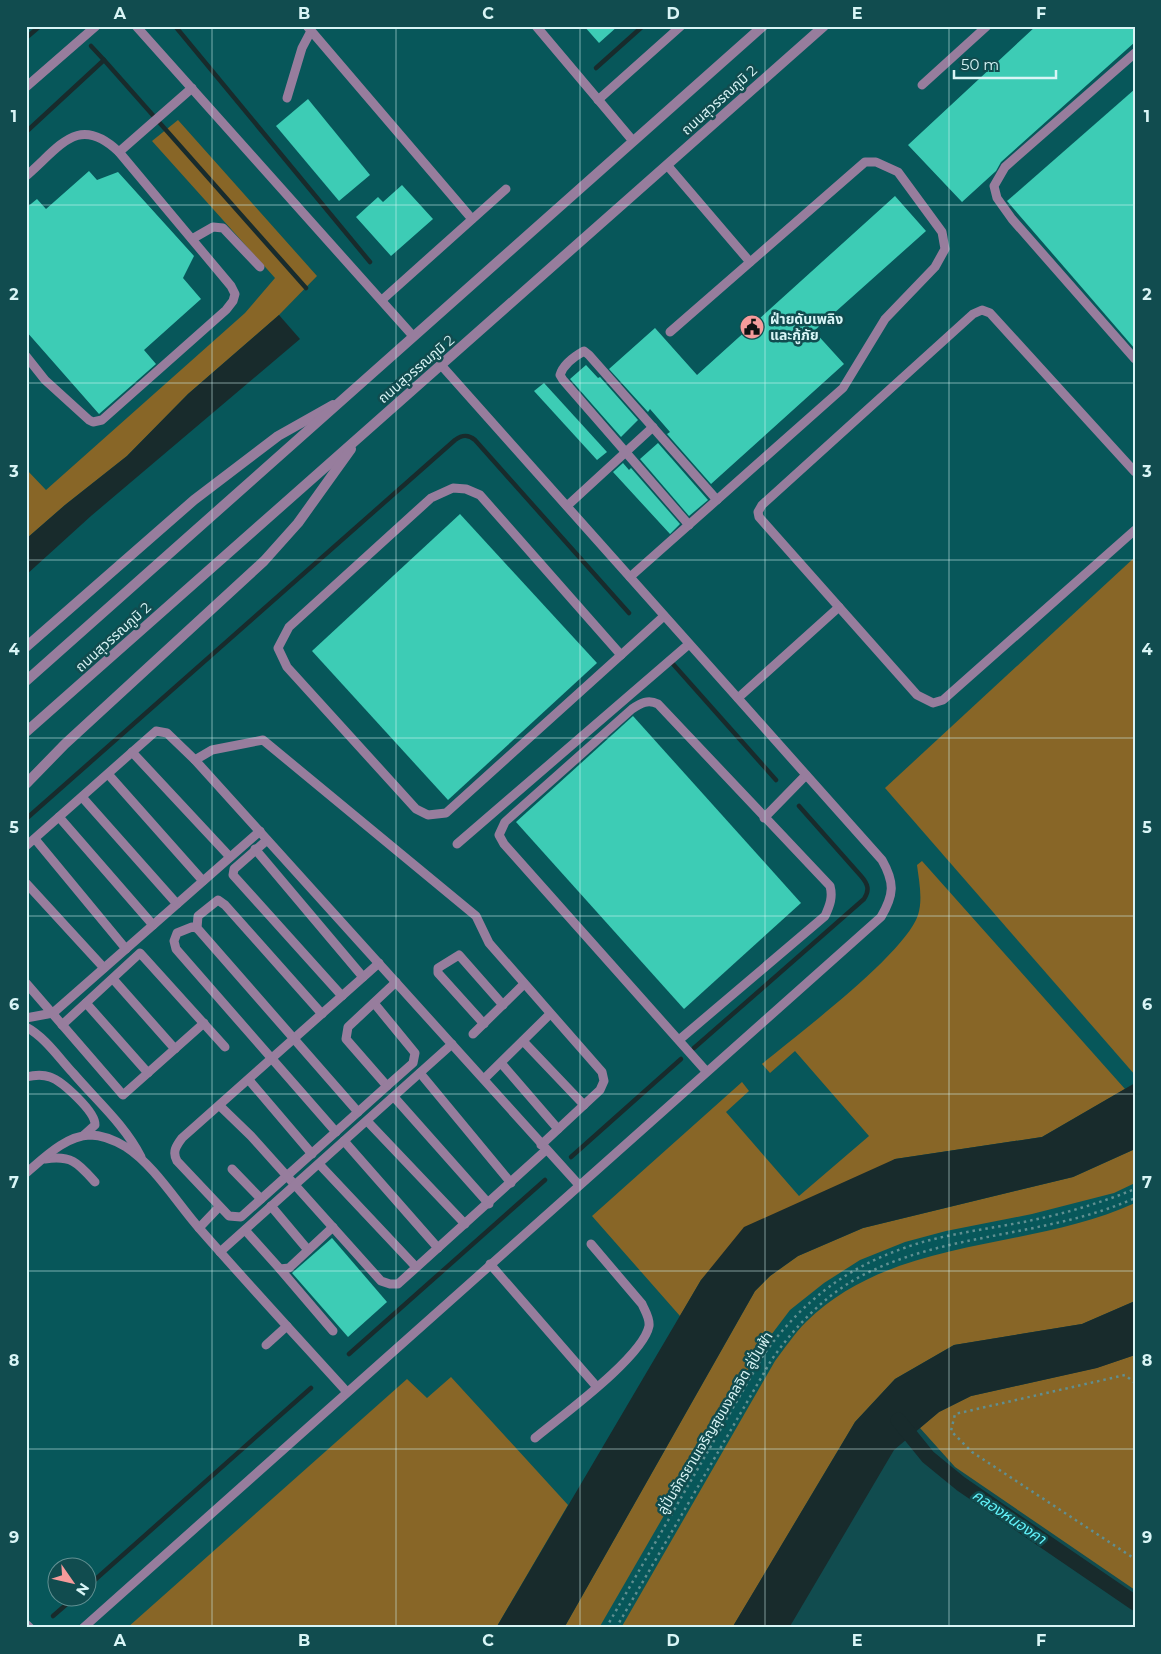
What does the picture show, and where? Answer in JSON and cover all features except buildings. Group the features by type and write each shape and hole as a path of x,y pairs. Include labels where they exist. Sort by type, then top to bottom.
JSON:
{"street":[{"name":"ถนนสุวรรณภูมิ 2","path":"26,681 345,400 412,336 763,26"},
{"name":"ถนนสุวรรณภูมิ 2","path":"26,732 824,26"},
{"path":"26,647 194,500 270,442 304,420 345,400"},
{"path":"26,784 65,744 264,561 292,530 360,436"}],"lane":[{"path":"26,87 96,26"},
{"path":"136,26 382,300 412,336"},
{"path":"536,26 633,141"},
{"path":"598,100 682,26"},
{"path":"922,85 987,26"},
{"path":"287,98 309,28"},
{"path":"309,28 472,219"},
{"path":"1135,53 1005,167 994,186 997,198 1012,219 1135,359"},
{"path":"119,152 192,88"},
{"path":"26,176 71,137 93,134 108,141 192,239 231,286 235,294 233,301 226,310 102,420 94,422 89,420 45,380 26,356"},
{"path":"630,577 843,388 885,320 935,267 945,249 942,232 898,172 876,162 865,162 670,332"},
{"path":"667,165 750,262"},
{"path":"382,300 506,189"},
{"path":"192,239 213,227 223,228 260,267"},
{"path":"1135,472 990,313 982,310 973,314 762,504 758,512 759,518 917,695 933,703 943,700 1135,530"},
{"path":"688,525 560,374 577,355 584,351 589,355 717,500"},
{"path":"83,1628 346,1391 881,917 890,902 892,886 889,872 882,860 441,365"},
{"path":"567,506 653,427"},
{"path":"621,655 480,494 466,489 453,488 431,498 288,627 278,648 286,667 416,809 428,815 446,813 621,655 664,616"},
{"path":"738,698 839,608"},
{"path":"457,844 689,644"},
{"path":"679,1040 825,916 832,894 830,886 658,704 652,701 643,702 632,709 505,822 500,829 499,835 504,844 706,1071"},
{"path":"26,846 156,731 167,733 195,760 260,831 579,1185"},
{"path":"195,760 212,750 263,740 476,916 489,944 602,1072 604,1082 600,1090 558,1128 544,1147 511,1183 398,1284 382,1281 251,1136 220,1106"},
{"path":"132,752 230,857"},
{"path":"108,774 203,881"},
{"path":"764,818 806,775"},
{"path":"82,797 177,904"},
{"path":"59,817 153,925"},
{"path":"26,1018 53,1013 260,831"},
{"path":"35,839 126,949"},
{"path":"267,840 234,869 233,875 342,996"},
{"path":"255,849 363,977"},
{"path":"26,883 104,968"},
{"path":"197,928 198,916 212,904 218,900 226,904 322,1014"},
{"path":"336,1132 176,949 174,941 177,933 192,927 197,928 358,1112"},
{"path":"62,1025 140,954 225,1047"},
{"path":"484,1024 438,973 438,968 459,955 504,1005"},
{"path":"374,1003 415,1053 413,1063 241,1217 229,1216 177,1161 174,1155 176,1146 182,1138 379,963"},
{"path":"113,979 175,1049"},
{"path":"387,1086 346,1039 348,1027 396,982"},
{"path":"26,983 123,1095 204,1024"},
{"path":"473,1034 524,984"},
{"path":"86,1003 148,1073"},
{"path":"484,1080 550,1014"},
{"path":"26,1027 34,1031 124,1130 143,1162 199,1228 346,1391"},
{"path":"522,1041 584,1105"},
{"path":"220,1252 344,1141 368,1122 452,1044"},
{"path":"501,1063 558,1128"},
{"path":"420,1074 511,1183"},
{"path":"26,1077 41,1075 57,1080 92,1114 95,1125 92,1130 81,1137 61,1145 26,1173"},
{"path":"249,1080 312,1154"},
{"path":"394,1096 489,1204"},
{"path":"368,1122 465,1224"},
{"path":"81,1137 104,1137 118,1143 143,1162"},
{"path":"344,1141 438,1248"},
{"path":"42,1159 56,1157 74,1161 95,1182"},
{"path":"319,1164 416,1267"},
{"path":"232,1169 261,1199"},
{"path":"271,1206 308,1250"},
{"path":"199,1228 219,1207"},
{"path":"280,1269 288,1268 333,1228"},
{"path":"245,1230 333,1331"},
{"path":"535,1438 596,1387 639,1346 649,1325 642,1304 591,1244"},
{"path":"490,1264 596,1387"},
{"path":"266,1345 287,1326"},
{"path":"26,1624 30,1628"}],"path":[{"name":"ลู่ปั่นจักรยานเจริญสุขมงคลจิต ลู่ปั่นฟ้า","path":"606,1628 764,1354 796,1314 828,1287 864,1265 907,1246 948,1236 1034,1220 1115,1197 1135,1189"},
{"path":"616,1628 772,1359 803,1320 834,1294 867,1273 909,1256 949,1245 1036,1229 1116,1207 1135,1198"},
{"path":"1135,1383 1126,1375 954,1414 951,1431 972,1452 1135,1559"}],"shaded area":[{"path":"26,26 1135,26 1135,1263 999,1302 689,1628 26,1628"},
{"path":"178,120 317,276 279,315 188,394 127,456 65,505 26,539 26,469 46,490 245,313 275,278 152,141"},
{"path":"279,315 300,339 91,516 26,575 26,539 65,505 127,456 188,394"},
{"path":"1135,557 1135,1075 885,788"},
{"path":"922,861 1125,1089 1042,1137 895,1159 701,1280 680,1316 592,1216 742,1082 749,1091 726,1112 799,1196 869,1136 795,1051 770,1073 762,1064 849,993 893,951 909,931 918,915 920,890 917,865"},
{"path":"1135,1083 1135,1149 1073,1177 863,1228 798,1256 770,1276 755,1291 564,1628 496,1628 701,1280 744,1227 895,1159 1042,1137"},
{"path":"1135,1149 1135,1183 1114,1193 1032,1214 946,1231 905,1242 860,1260 824,1283 790,1310 759,1351 599,1628 564,1628 755,1291 770,1276 798,1256 863,1228 1073,1177"},
{"path":"1135,1203 1135,1301 1082,1324 954,1345 895,1379 855,1422 732,1628 621,1628 775,1361 806,1322 841,1294 880,1274 921,1259 1094,1219"},
{"path":"1135,1301 1135,1355 1097,1368 971,1396 939,1412 894,1450 789,1628 732,1628 855,1422 895,1379 954,1345 1082,1324"},
{"path":"1135,1355 1135,1590 955,1467 920,1428 939,1412 971,1396 1096,1368"},
{"path":"451,1377 568,1505 496,1628 127,1628 407,1379 427,1398"}],"waterway":[{"path":"26,38 40,26"},
{"path":"175,26 370,262"},
{"path":"596,68 643,26"},
{"path":"91,46 104,60"},
{"path":"26,132 104,60 306,288"},
{"path":"26,819 460,437 467,436 475,440 629,613"},
{"path":"673,664 776,780"},
{"path":"694,1048 866,896 867,884 799,806"},
{"path":"571,1157 681,1059"},
{"path":"349,1354 545,1180"},
{"path":"98,1577 311,1388"},
{"name":"คลองหนองคา","path":"898,1420 928,1457 961,1484 1135,1603"},
{"path":"53,1616 64,1606"}],"place":[{"name":"ฝ่ายดับเพลิง และกู้ภัย","path":"752,327"}]}
